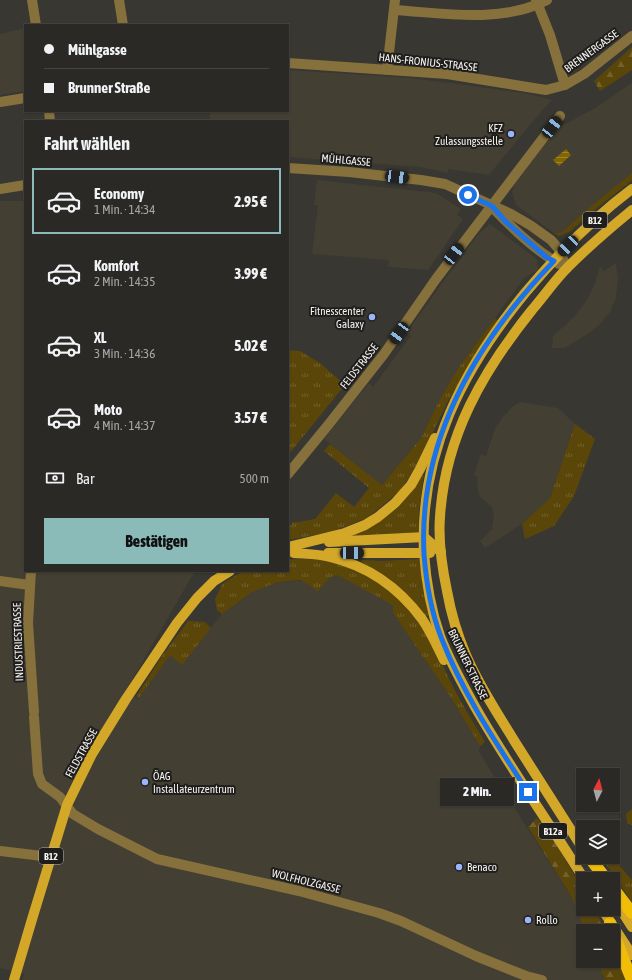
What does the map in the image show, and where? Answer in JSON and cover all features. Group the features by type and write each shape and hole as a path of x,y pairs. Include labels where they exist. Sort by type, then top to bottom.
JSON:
{"highway":[{"path":"594,864 600,872"},
{"path":"620,897 632,913"},
{"path":"610,923 632,980"}],"main road":[{"name":"BRUNNER STRASSE","path":"579,872 494,740 459,677 440,636 430,597 424,553 427,486 441,433 460,390 488,342 511,310 557,257 599,215 632,189"},
{"name":"BRUNNER STRASSE","path":"576,838 478,681 465,654 456,628 443,572 440,517 443,487 455,440 465,414 478,388 502,349 567,268 603,234 632,210"},
{"path":"290,550 345,533 365,525 378,517 395,503 411,485 420,469 433,439 441,433"},
{"path":"290,550 332,542 424,537 441,552"},
{"path":"290,550 424,553 441,552"},
{"name":"B12a","path":"290,550 329,556 356,565 371,572 396,591 412,607 422,620 431,634 474,717 494,740"},
{"name":"FELDSTRASSE","path":"14,980 67,805 92,754 126,699 177,624 197,598 214,581 228,572"},
{"path":"620,908 632,927"},
{"path":"606,916 632,955"}],"street":[{"path":"32,0 36,24"},
{"path":"120,0 123,24"},
{"path":"387,70 394,5 475,15 505,14 537,2 547,0"},
{"path":"537,2 550,35 565,85"},
{"name":"BRENNERGASSE","path":"565,85 584,74 632,36"},
{"name":"HANS-FRONIUS-STRASSE","path":"289,64 447,74 546,90 565,85"},
{"path":"0,102 24,98"},
{"name":"FELDSTRASSE","path":"289,473 384,354 436,279 560,116"},
{"name":"MÜHLGASSE","path":"289,168 333,170 431,181 445,184 512,214 530,225 551,240 558,248 557,257"},
{"path":"0,189 24,185"},
{"name":"MÜHLGASSE","path":"492,206 506,222 546,257 557,257 567,268"},
{"name":"INDUSTRIESTRASSE","path":"31,572 28,623 38,774 42,784 60,797 67,805"},
{"path":"0,581 29,585"},
{"name":"WOLFHOLZGASSE","path":"67,805 73,814 79,818 157,858 299,891 379,913 401,921 476,956 526,976 542,980"},
{"path":"0,851 50,857"}],"shaded area":[{"path":"24,28 24,91 0,95 0,34"},
{"path":"289,70 409,78 529,94 552,100 489,175 448,169 448,173 421,167 289,157 289,120 210,120 210,112 289,112"},
{"path":"632,83 632,173 561,233 554,233 516,205 512,192 514,185 554,130 595,108"},
{"path":"566,149 571,155 559,166 553,160"},
{"path":"317,180 436,193 461,209 457,215 463,219 428,270 388,267 389,260 312,254 318,205 314,205"},
{"path":"0,201 24,201 24,572 196,572 192,576 127,689 138,699 170,654 182,664 222,614 252,592 278,582 328,579 337,575 394,605 393,613 452,699 480,746 479,751 492,773 571,896 576,908 576,916 579,916 582,924 576,924 576,968 600,968 605,980 22,980 24,974 0,968"},
{"path":"490,224 537,259 538,270 524,278 457,370 440,399 421,438 382,485 324,439 369,383 373,387 411,336 407,332 479,233"},
{"path":"616,263 618,279 616,297 610,312 598,326 586,335 565,348 552,348 553,336 573,318 587,300 595,283 600,266 604,271"},
{"path":"520,402 558,408 575,424 550,498 522,524 485,548 480,541 492,529 494,517 492,507 480,497 477,487 478,477 474,475 481,454 486,456 495,429 512,407"}],"green space":[{"path":"632,47 632,70 600,91 594,81"},
{"path":"632,173 632,180 569,232 559,236 554,233 561,233"},
{"path":"495,318 498,321 449,399 419,461 400,491 367,518 331,532 289,540 289,528 293,522 315,519 336,493 354,507 369,488 324,451 330,444 382,485 421,438 440,399 457,370"},
{"path":"289,350 300,351 320,363 345,385 289,454"},
{"path":"575,424 595,439 574,496 554,526 525,539 522,524 550,498"},
{"path":"424,474 419,509 418,532 352,538 352,534 398,506"},
{"path":"314,559 344,564 372,578 398,598 419,622 436,648 453,687 485,742 480,746 452,699 393,613 393,605 337,575 328,579 318,591 301,580 278,582 252,592 222,614 217,610 215,599 222,584 243,572 289,572 289,560"},
{"path":"419,559 429,615 425,616 389,579 361,562 362,560 381,561"},
{"path":"188,621 205,622 211,628 182,665 170,655 138,699 137,695 162,656"},
{"path":"632,809 632,825 627,823 626,814"},
{"path":"537,818 556,844 576,878 576,908 571,896 528,827"},
{"path":"606,864 618,864 632,880 632,902 620,885 620,872 611,872"},
{"path":"579,916 598,916 602,924 582,924"},
{"path":"620,966 626,980 605,980 600,968 620,968"}],"place":[{"name":"KFZ Zulassungsstelle","path":"511,134"},
{"name":"Fitnesscenter Galaxy","path":"372,317"},
{"name":"ÖAG Installateurzentrum","path":"145,782"},
{"name":"Benaco","path":"459,867"},
{"name":"Rollo","path":"528,920"}],"route":[{"path":"468,195 492,206 506,222 546,257 554,261 511,310 488,342 460,390 441,433 427,486 423,527 425,564 430,597 440,636 446,650 459,677 494,740 528,792"}]}
